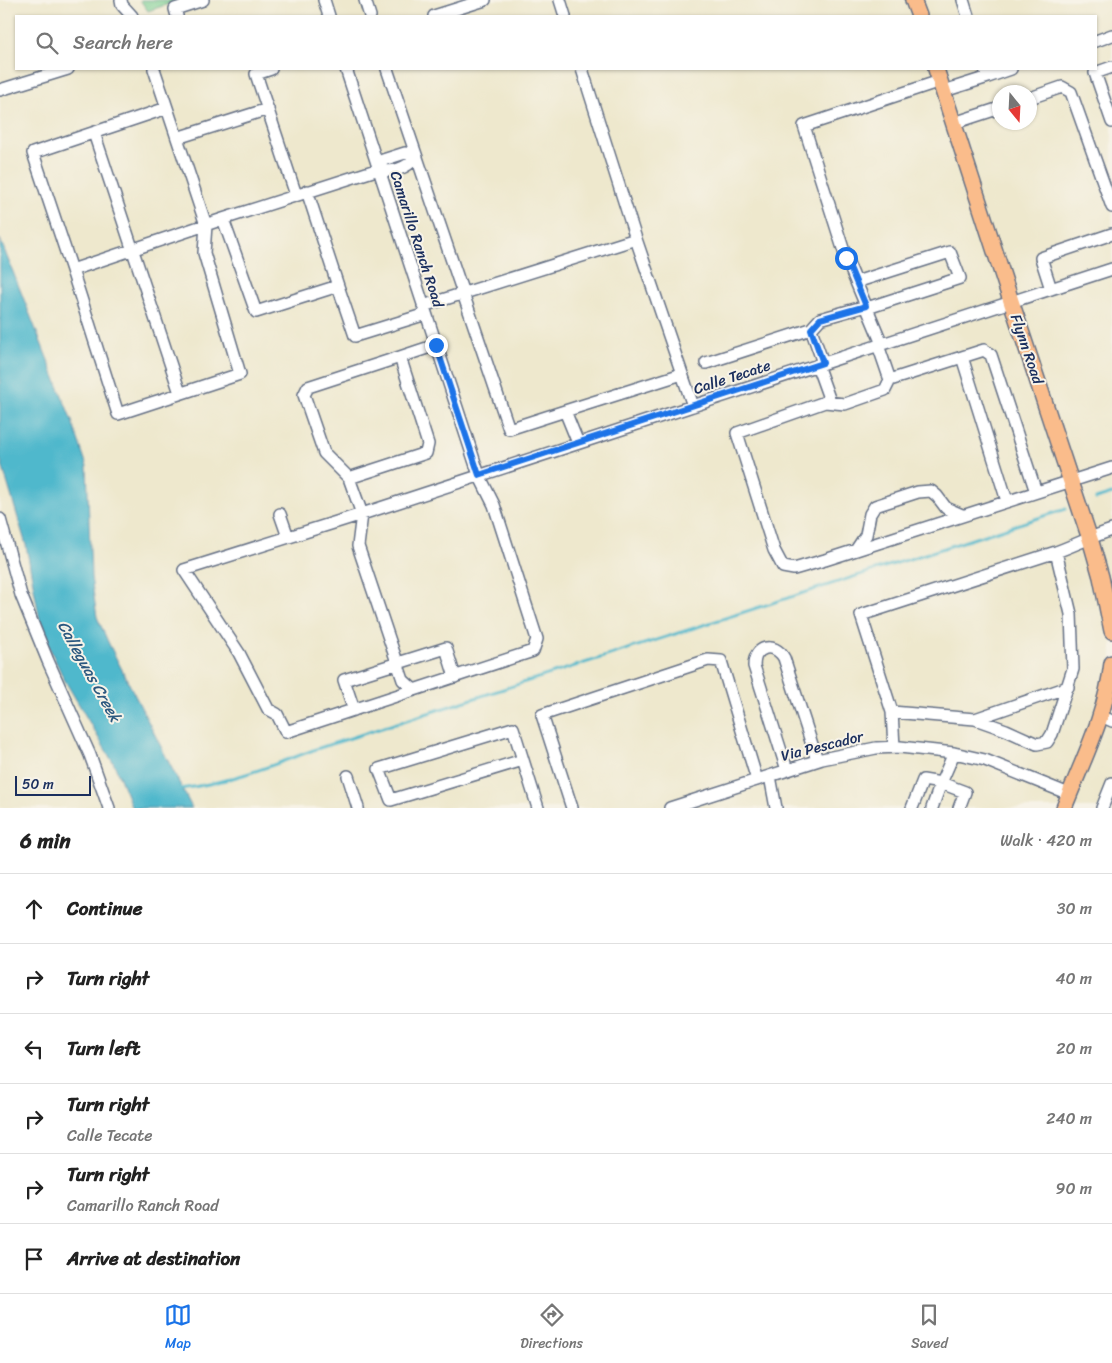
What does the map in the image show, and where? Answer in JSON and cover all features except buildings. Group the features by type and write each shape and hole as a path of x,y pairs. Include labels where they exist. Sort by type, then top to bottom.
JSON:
{"main road":[{"path":"914,0 919,15"},
{"name":"Flynn Road","path":"940,80 1087,530 1101,577 1112,631"},
{"path":"1067,801 1107,718 1112,662"}],"street":[{"path":"121,0 131,15"},
{"path":"177,15 175,9 203,0"},
{"path":"324,0 329,15"},
{"path":"365,0 370,15"},
{"path":"437,15 486,0"},
{"path":"560,0 565,15"},
{"path":"963,0 968,15"},
{"path":"1097,41 1112,35"},
{"path":"1112,67 1094,71 1112,122"},
{"path":"0,90 65,70"},
{"path":"154,70 206,225 204,253 240,374 118,414 34,153 167,108"},
{"path":"268,70 256,74 338,286 355,336 424,310 462,293 636,239"},
{"name":"Camarillo Ranch Road","path":"346,70 479,475 494,505 536,639 533,651 455,677"},
{"path":"387,70 509,429 682,374"},
{"path":"582,70 636,239 693,406"},
{"path":"1006,70 940,80 804,126 846,258 880,344 890,380 886,390 865,398 845,404 830,401 737,433 774,550 782,568 794,568 856,550 1112,468"},
{"path":"1037,96 1062,87 1071,92 1112,208"},
{"path":"177,138 268,109"},
{"path":"954,123 992,111"},
{"path":"94,133 180,393"},
{"path":"72,270 301,193 379,169 383,160 405,153 416,157"},
{"path":"223,219 256,312 338,286"},
{"path":"1051,289 1041,258 1112,234"},
{"path":"706,363 811,329 820,319 960,278 950,252 856,282"},
{"name":"Calle Tecate","path":"354,710 286,732 277,714 268,709 239,653 184,570 578,444 1112,269"},
{"path":"811,329 830,401"},
{"path":"414,690 403,680 358,546 362,514 349,478 324,453 304,395 308,387 436,345"},
{"path":"890,380 984,350 991,355 1036,492"},
{"path":"349,478 426,453 428,444 400,357"},
{"path":"962,357 1008,501"},
{"path":"565,411 578,444"},
{"path":"856,550 866,536 870,514 875,506 918,492 931,491 938,496 946,508 962,516"},
{"path":"280,514 288,537"},
{"path":"0,519 21,595 90,755 110,808"},
{"path":"894,747 892,712 862,615 1056,552 1087,530 1112,530"},
{"path":"892,712 975,719 1037,744 1047,742 1052,734 1073,669 1071,614 1056,552"},
{"path":"786,770 754,666 754,659 758,653 766,648 773,647 780,651 784,658 817,760"},
{"path":"446,648 455,677 354,710 344,680 397,664 446,648"},
{"path":"572,808 542,714 708,660 721,662 757,780"},
{"path":"975,719 1068,687"},
{"path":"523,760 391,800 379,768 513,728 523,760 538,808"},
{"name":"Via Pescador","path":"670,808 817,760 841,754 894,747 954,753 985,760 1067,801"},
{"path":"932,808 954,753"},
{"path":"348,776 358,808"},
{"path":"770,776 776,808"},
{"path":"912,808 923,780 941,783 965,792 959,808"},
{"path":"1102,808 1112,783"}],"green space":[{"path":"140,0 181,0 148,11"}],"water":[{"name":"Calleguas Creek","path":"0,239 72,421 87,466 91,577 97,617 192,808 132,808 115,766 64,679 42,632 26,545 0,458"}],"waterway":[{"path":"1096,499 1112,494"},
{"path":"180,789 215,783 249,773 316,749 1066,509"}],"route":[{"path":"436,345 479,475 823,363 811,329 820,319 866,306 846,258"}]}
